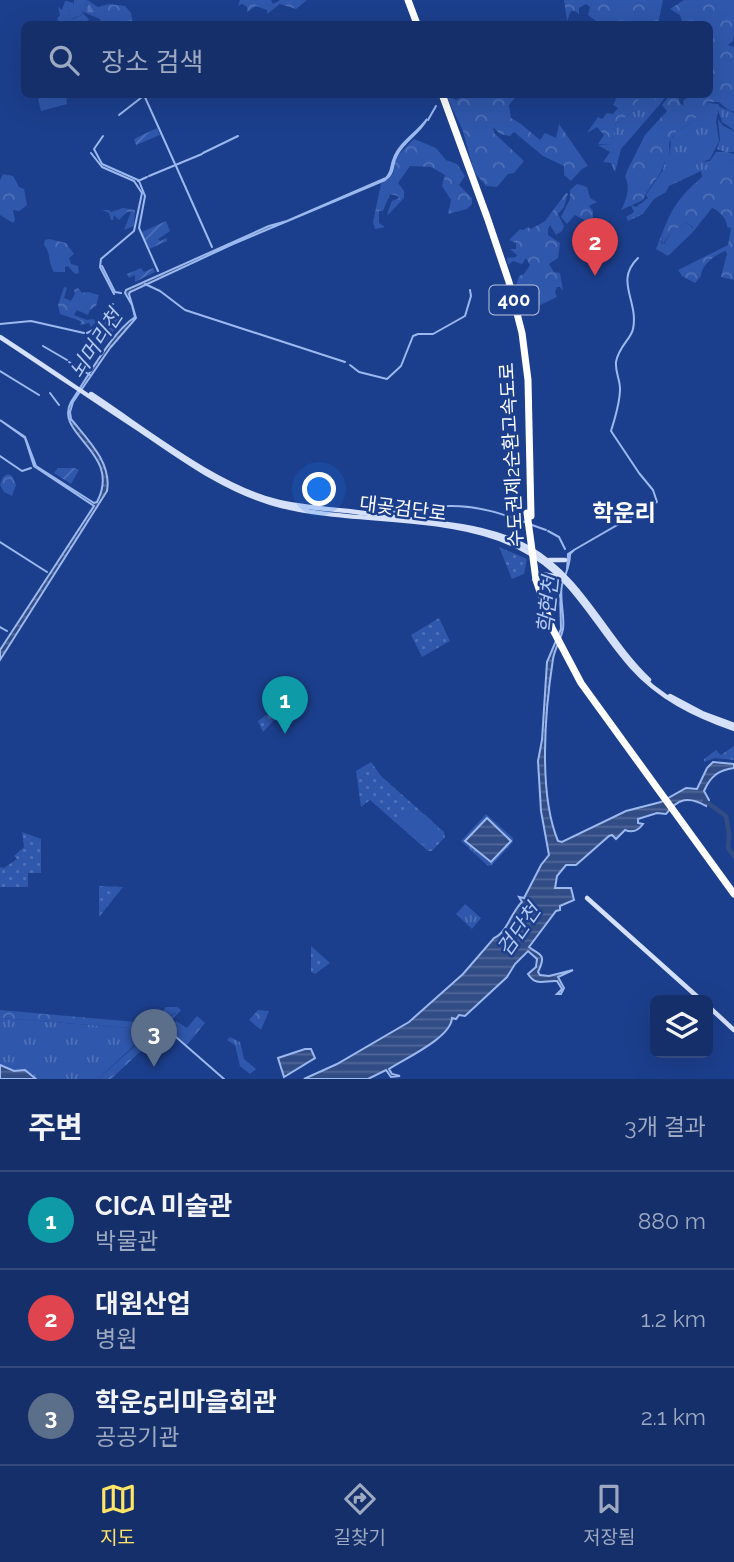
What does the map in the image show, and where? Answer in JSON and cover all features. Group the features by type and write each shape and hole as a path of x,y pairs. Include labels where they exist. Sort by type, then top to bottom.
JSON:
{"highway":[{"path":"407,0 414,21"},
{"name":"수도권제2순환고속도로","path":"442,98 509,282 522,333 528,380 529,515 539,578 552,626 587,693 734,894"},
{"name":"수도권제2순환고속도로","path":"677,814 734,888"}],"main road":[{"name":"대곶검단로","path":"0,336 205,473 253,497 290,508 483,534 534,555 583,594 630,660 648,679 685,705 734,727"},
{"name":"대곶검단로","path":"84,391 198,464 252,493 286,503 482,530 519,543 545,559 563,577"},
{"path":"545,559 563,561"},
{"path":"539,578 563,577"},
{"path":"586,898 695,995"},
{"path":"713,1011 734,1030"}],"green space":[{"path":"74,0 87,0 84,11 89,4 95,17 81,11 84,14 71,19 68,5 72,2 74,4"},
{"path":"87,0 98,7 109,4 125,6 131,13 132,21 100,21 88,4 84,11"},
{"path":"240,0 271,0 273,4 280,0 307,0 296,9 280,4 267,14 267,10 256,6 247,12 247,7 242,4 238,6"},
{"path":"564,0 663,0 659,21 596,21 588,15 590,7 586,4 579,8 579,14 571,11 567,21"},
{"path":"684,0 734,0 734,35 733,41 728,45 734,47 734,112 719,102 708,102 692,122 672,137 669,144 670,159 665,161 643,200 621,210 627,194 627,171 645,135 667,111 662,105 668,98 679,98 684,106 683,101 687,98 713,98 713,21 682,21 680,15 670,9"},
{"path":"65,1 71,2 69,10 73,19 84,14 89,20 59,21 58,7 62,10"},
{"path":"66,98 67,104 41,111 38,99"},
{"path":"447,98 515,98 509,105 511,118 540,140 545,133 556,138 559,124 588,166 571,181 564,175 564,166 543,156 514,132 510,136 500,134 493,127 494,133 524,161 497,187 486,186 474,172 463,131"},
{"path":"616,98 639,98 629,115 616,123 611,145 598,144 604,135 597,127 587,133 598,117 602,119 607,113 613,114 618,108 613,105"},
{"path":"638,98 656,98 661,103 621,149 615,172 611,163 603,162 610,152 598,145 611,145 616,123 629,115"},
{"path":"708,103 718,104 734,113 734,130 722,122 718,110 716,122 719,141 710,159 702,162 710,161 716,152 725,152 717,149 720,140 718,119 723,126 734,131 734,152 727,152 734,154 734,161 709,174 679,204 661,243 664,244 672,231 687,223 693,228 692,233 668,256 656,249 673,210 684,194 702,177 701,171 669,186 666,192 654,199 643,214 628,221 626,217 634,212 631,205 636,207 648,198 646,195 670,154 671,139 677,131 692,122"},
{"path":"157,128 160,135 136,145 134,139"},
{"path":"414,139 436,148 446,160 457,164 465,176 459,185 472,198 472,204 467,209 448,214 451,200 442,186 445,175 431,167 410,166 398,183 404,191 404,198 388,215 392,201 399,198 390,194 383,211 379,211 379,223 385,227 375,229 373,222 381,184 393,174 396,157"},
{"path":"734,161 734,280 721,277 727,253 725,251 706,264 695,283 682,276 678,270 728,245 731,228 727,227 720,213 712,208 692,233 693,227 687,223 672,231 663,244 665,229 683,197 701,179"},
{"path":"3,174 13,176 19,187 24,189 27,205 19,211 13,210 13,223 0,215 0,180"},
{"path":"577,184 587,187 590,198 597,202 589,206 596,223 593,237 580,243 586,236 584,220 575,215 567,224 561,217 570,199 570,190"},
{"path":"566,193 564,207 558,214 564,226 562,231 556,235 550,225 548,229 548,235 560,243 558,258 549,264 554,272 560,273 563,291 557,287 557,297 536,307 521,303 516,286 519,276 524,274 530,265 526,258 522,264 513,261 508,265 507,258 517,255 510,249 516,249 516,243 509,240 520,229 531,229 545,221"},
{"path":"123,208 135,210 134,226 124,230 131,212 127,212 119,220 114,215 111,220 109,213 102,210 111,212"},
{"path":"166,221 170,231 158,239 160,241 167,238 167,241 149,249 142,232"},
{"path":"45,240 66,243 74,254 69,258 71,264 78,266 79,273 75,274 68,266 65,267 65,272 54,272 44,245"},
{"path":"141,268 144,272 153,268 155,272 135,282 135,275 129,278 127,274"},
{"path":"64,287 67,288 64,298 71,301 74,290 78,288 82,293 99,295 96,306 88,315 77,310 74,315 87,320 93,319 96,322 91,327 89,323 80,325 81,321 60,314 58,305"},
{"path":"110,311 117,312 122,320 103,345 92,337"},
{"path":"58,468 79,470 71,484 54,473"},
{"path":"8,474 16,485 12,496 4,492 0,485 3,477"},
{"path":"499,547 527,559 524,574 512,579"},
{"path":"439,618 450,641 422,657 411,635"},
{"path":"273,710 278,716 263,732 258,721"},
{"path":"734,746 734,760 715,758 704,762 704,759 716,750 721,755"},
{"path":"371,762 381,776 444,832 445,837 432,851 428,851 370,800 361,807 356,771"},
{"path":"409,808 424,814 437,827 440,837 435,844 423,844 400,823 402,813"},
{"path":"486,814 513,838 513,842 488,866 461,841","holes":["486,818 503,832 510,843 489,862 466,841"]},
{"path":"22,832 41,839 41,873 28,873 28,887 0,887 0,867 4,868 17,859 14,856 24,847"},
{"path":"99,886 123,887 99,917"},
{"path":"465,904 481,918 472,929 456,914"},
{"path":"311,946 330,963 315,974 311,972"},
{"path":"166,1007 177,1007 181,1010 111,1079 98,1079 156,1024 177,1010 155,1017 139,1032 129,1028 0,1018 0,1010 136,1022 151,1012 161,1013"},
{"path":"177,1009 178,1011 157,1024 98,1079 0,1079 0,1018 129,1028 139,1032 155,1017"},
{"path":"258,1010 269,1011 261,1030 249,1020"},
{"path":"197,1016 205,1023 187,1045 169,1030 176,1021 187,1028"},
{"path":"230,1037 240,1042 244,1059 256,1069 250,1074 240,1066 235,1045 227,1040"}],"water":[{"path":"427,119 400,150 391,174 385,180 233,244 130,292 136,318 110,348 73,402 70,412 71,419 102,461 108,481 107,491 0,660 0,650 94,506 34,466 25,438 0,420 25,437 36,466 94,503 97,502 103,485 101,470 95,457 71,425 68,414 71,402 100,356 135,317 126,290 269,226 287,221 386,178 400,147"},
{"name":"검단천","path":"562,585 563,629 553,659 545,751 548,799 558,841 562,842 626,811 661,802 686,788 697,789 707,768 713,762 734,764 734,768 719,772 709,782 704,791 709,800 706,806 684,800 666,814 657,813 638,819 638,823 643,824 639,828 625,830 616,839 612,835 609,836 576,865 566,865 557,876 555,888 571,888 574,900 560,906 560,910 556,911 529,947 542,958 538,972 540,975 549,976 573,970 558,977 564,988 561,994 557,994 562,989 557,981 538,982 531,978 528,974 536,967 537,959 528,951 507,977 465,1016 452,1018 450,1026 436,1040 389,1069 392,1074 400,1076 391,1077 386,1070 368,1079 304,1079 337,1064 409,1022 463,974 505,927 522,902 519,897 524,898 549,855 541,811 538,761 547,662 561,629 560,591"},
{"path":"487,818 511,841 491,862 465,841"},
{"path":"311,1049 315,1058 284,1077 278,1058"},
{"path":"0,1065 14,1071 25,1070 36,1079 0,1079"}],"waterway":[{"path":"119,115 141,98"},
{"path":"145,98 175,164"},
{"name":"뇌머리천","path":"428,120 436,106"},
{"path":"103,136 94,149 102,164 138,180"},
{"path":"203,153 238,136"},
{"path":"91,153 102,167 134,181 142,193 134,231 101,259 100,267 114,294"},
{"path":"149,176 202,154"},
{"path":"176,166 212,247"},
{"path":"138,181 147,177"},
{"path":"139,181 145,196 139,228 158,271"},
{"name":"학현천","path":"574,550 657,502 653,490 611,431 620,394 616,362 633,329 628,275 638,258"},
{"path":"102,266 115,292 121,293"},
{"path":"145,284 160,291 185,310 345,362"},
{"path":"350,365 359,372 387,379 401,366 413,336 433,334 465,316 471,296 470,290"},
{"path":"87,333 95,329 113,304"},
{"path":"0,324 31,321 84,333"},
{"path":"43,346 67,360"},
{"path":"69,362 90,375"},
{"path":"0,371 39,395"},
{"path":"50,393 59,405"},
{"path":"0,456 22,471 31,468"},
{"path":"391,512 460,506 491,511 527,523"},
{"path":"532,525 546,530"},
{"path":"548,531 559,537 565,549"},
{"path":"0,542 47,572"},
{"path":"0,627 7,631"},
{"path":"705,801 726,816 728,848 734,856"},
{"path":"168,1030 224,1079"}],"place":[{"name":"대원산업","path":"595,276"},
{"name":"CICA 미술관","path":"285,734"},
{"name":"학운5리마을회관","path":"154,1067"}],"district":[{"name":"학운리","path":"624,513"}]}
